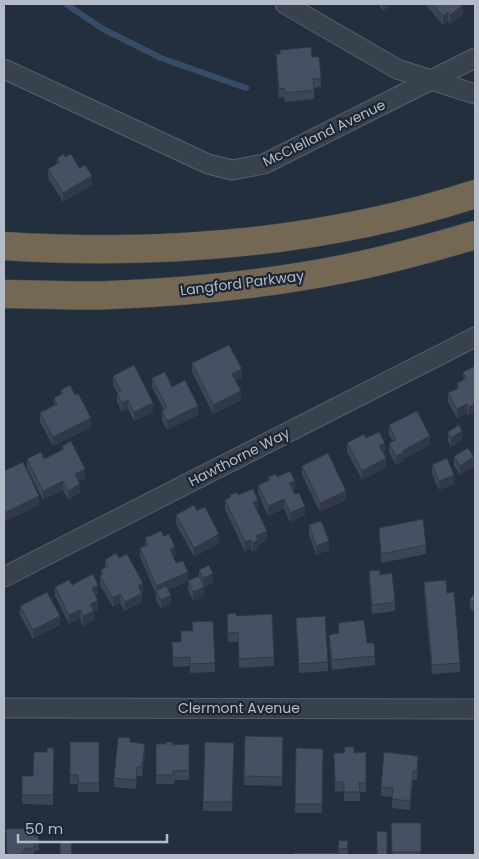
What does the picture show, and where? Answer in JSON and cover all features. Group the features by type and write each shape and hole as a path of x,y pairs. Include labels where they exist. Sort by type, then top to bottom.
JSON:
{"highway":[{"path":"4,246 53,249 163,248 241,243 306,234 382,220 475,194"},
{"name":"Langford Parkway","path":"4,294 108,295 205,289 266,282 344,269 433,248 475,235"}],"street":[{"path":"285,4 398,69 475,94"},
{"name":"McClelland Avenue","path":"4,69 208,164 232,170 264,164 475,58"},
{"name":"Hawthorne Way","path":"4,577 475,337"},
{"name":"Clermont Avenue","path":"4,708 475,709"}],"building":[{"path":"433,4 463,5 450,15 448,12 443,16"},
{"path":"311,47 312,57 319,57 321,78 313,79 314,90 285,93 284,88 279,89 276,54 280,54 280,50"},
{"path":"64,154 65,157 71,154 79,168 85,165 92,176 63,193 48,169 60,162 57,158"},
{"path":"229,345 242,369 232,374 241,391 213,405 192,363"},
{"path":"134,365 153,403 134,412 128,400 122,403 117,393 121,391 113,376"},
{"path":"475,366 475,404 469,407 467,404 457,409 448,393 459,388 457,383 466,379 463,372"},
{"path":"165,372 172,387 185,380 198,406 167,421 162,411 167,408 152,378"},
{"path":"70,385 75,395 78,393 91,418 53,437 40,413 57,404 54,398 63,393 61,390"},
{"path":"417,411 430,436 396,456 389,443 396,440 389,425"},
{"path":"459,425 462,431 451,438 448,432"},
{"path":"379,432 385,443 379,446 386,458 362,471 347,443 364,434 366,438"},
{"path":"71,441 85,469 75,474 80,484 68,491 63,481 43,491 27,459 41,452 44,459 64,449 62,446"},
{"path":"468,448 474,457 460,466 454,456"},
{"path":"328,453 346,491 320,503 302,466"},
{"path":"447,458 454,475 439,481 432,465"},
{"path":"23,462 39,496 6,512 4,508 4,471"},
{"path":"290,471 295,481 289,483 295,494 299,493 305,506 290,513 284,499 268,506 258,485 270,480 268,477 276,474 277,477"},
{"path":"253,489 258,500 253,502 267,531 256,536 258,540 253,543 251,540 245,542 225,500 237,492 238,495"},
{"path":"194,505 197,511 205,507 219,534 194,548 176,515"},
{"path":"423,519 426,545 381,554 379,528"},
{"path":"321,521 329,541 316,546 309,525"},
{"path":"161,531 164,536 169,534 175,547 170,549 176,563 183,561 188,572 156,586 140,548 148,545 145,538"},
{"path":"116,553 119,558 127,554 143,583 138,586 142,593 125,602 120,594 113,598 100,576 103,574 101,570 108,566 105,560"},
{"path":"209,565 213,574 203,578 199,570"},
{"path":"380,570 380,575 392,573 395,602 372,605 369,571"},
{"path":"93,574 98,585 92,588 98,601 90,604 94,611 83,616 80,610 69,615 55,587 69,580 72,585"},
{"path":"199,576 204,587 193,592 188,581"},
{"path":"446,580 447,593 454,592 460,663 432,665 424,582"},
{"path":"166,586 171,595 161,600 156,591"},
{"path":"47,592 60,616 33,630 20,606"},
{"path":"475,593 475,604 470,599"},
{"path":"236,613 236,616 272,614 274,657 239,659 238,632 228,633 227,614"},
{"path":"325,616 328,662 299,664 296,618"},
{"path":"364,620 367,643 374,643 375,656 332,660 329,635 339,633 338,623"},
{"path":"213,621 215,663 190,664 190,657 173,658 172,642 181,642 181,631 193,631 192,622"},
{"path":"245,736 283,737 282,777 244,776"},
{"path":"118,737 130,738 130,742 145,744 142,767 137,767 136,780 114,778"},
{"path":"70,742 99,742 99,783 78,783 78,775 70,775"},
{"path":"166,742 172,742 172,745 189,744 189,770 173,771 174,775 156,775 156,744 166,744"},
{"path":"205,742 234,743 232,802 203,802"},
{"path":"345,747 354,747 354,753 366,752 366,783 359,783 360,792 344,792 344,782 335,782 334,753 344,753"},
{"path":"47,748 54,748 53,795 22,795 22,776 33,776 34,752 47,752"},
{"path":"296,748 323,749 322,804 295,804"},
{"path":"384,752 418,756 417,771 413,771 410,801 392,799 393,788 381,787"},
{"path":"391,823 421,823 421,852 392,852"},
{"path":"34,828 34,836 38,836 39,841 34,842 34,848 24,849 24,854 7,855 6,829"},
{"path":"377,831 387,832 387,855 377,855"},
{"path":"339,840 348,841 347,849 338,848"},
{"path":"60,842 71,842 72,855 60,855"},
{"path":"294,853 338,853 338,855 294,855"}],"waterway":[{"path":"66,4 103,29 161,58 246,88"}]}
